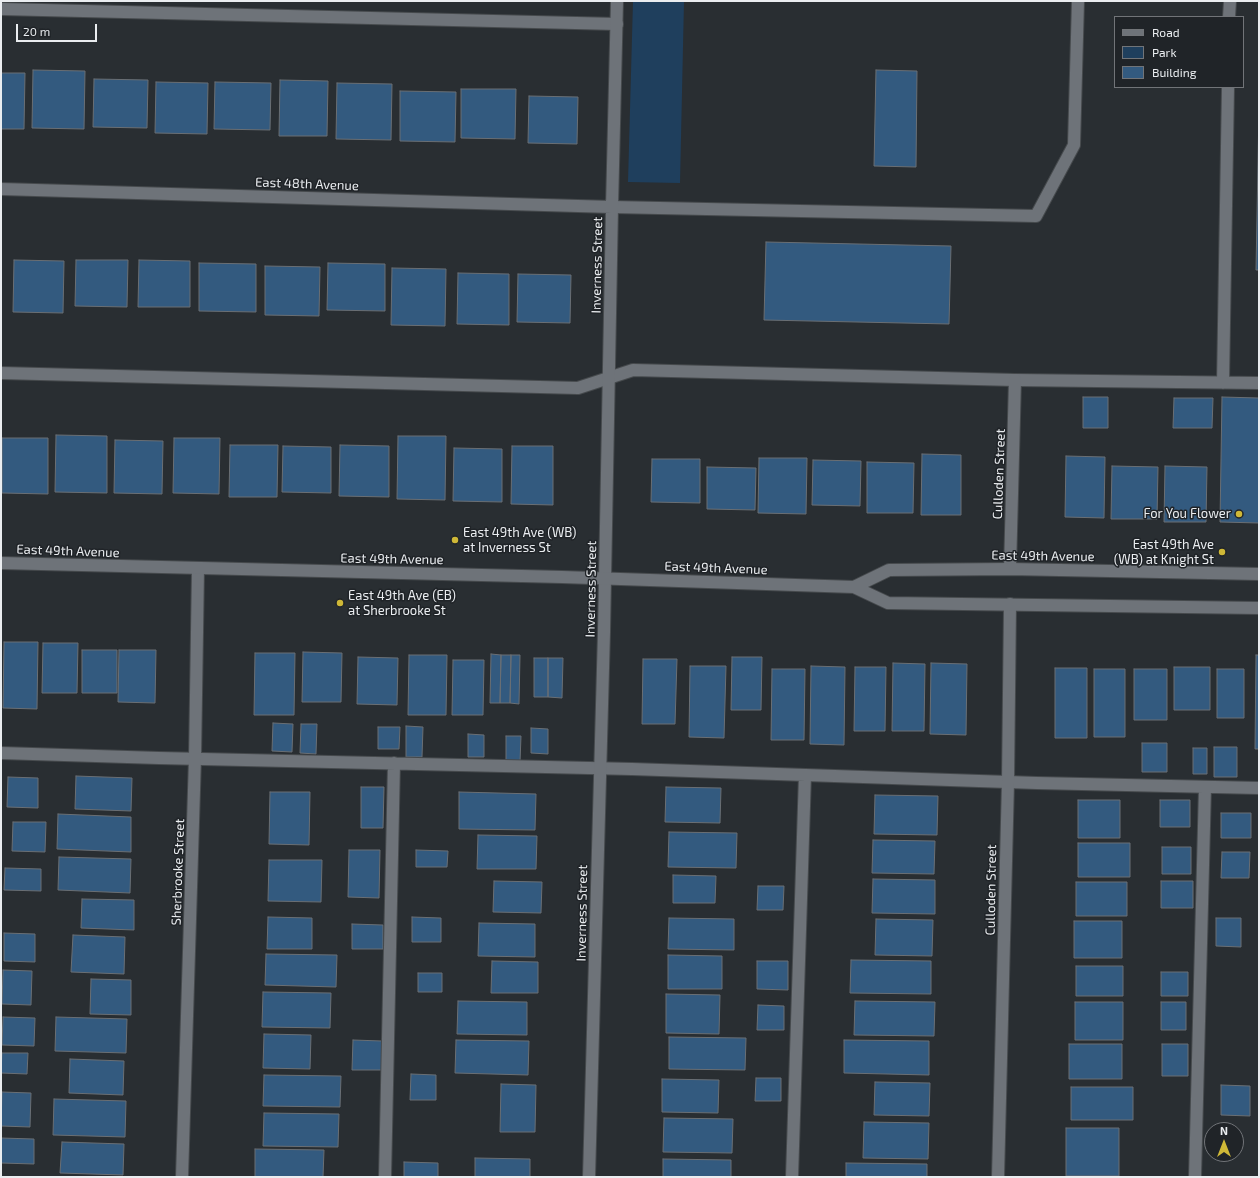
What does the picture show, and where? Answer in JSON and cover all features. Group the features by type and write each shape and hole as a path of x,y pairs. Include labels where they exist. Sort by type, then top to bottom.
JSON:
{"street":[{"name":"Inverness Street","path":"589,1177 605,578 617,1"},
{"name":"East 48th Avenue","path":"1,189 612,207 1036,216 1074,145 1078,1"},
{"path":"1229,16 1230,1"},
{"path":"1,9 617,24"},
{"path":"1223,383 1228,88"},
{"path":"1,373 578,388 633,370 1015,380 1259,383"},
{"name":"Culloden Street","path":"1010,569 1015,380"},
{"name":"East 49th Avenue","path":"1,563 605,578 854,587 888,603 1259,608"},
{"name":"Sherbrooke Street","path":"182,1177 195,758 198,568"},
{"name":"East 49th Avenue","path":"854,587 889,570 1010,569 1259,574"},
{"name":"Culloden Street","path":"998,1177 1008,782 1010,604"},
{"path":"1,753 600,768 1008,782 1259,788"},
{"path":"384,1177 394,763"},
{"path":"792,1177 805,775"},
{"path":"1195,1177 1205,787"}],"green space":[{"path":"633,1 684,1 680,183 628,182"}],"building":[{"path":"33,70 85,71 84,129 32,128"},
{"path":"876,70 917,71 916,167 874,166"},
{"path":"1,73 25,73 24,129 1,129"},
{"path":"94,79 148,80 147,128 93,127"},
{"path":"280,80 328,81 327,136 279,136"},
{"path":"156,82 208,83 207,134 155,133"},
{"path":"215,82 271,83 270,130 214,129"},
{"path":"337,83 392,84 391,140 336,139"},
{"path":"461,89 516,89 515,139 461,138"},
{"path":"400,91 456,92 455,142 400,141"},
{"path":"529,96 578,97 577,144 528,143"},
{"path":"1259,108 1259,270 1256,270"},
{"path":"766,242 951,246 949,324 764,320"},
{"path":"14,260 64,261 63,313 13,312"},
{"path":"76,260 128,260 127,307 75,306"},
{"path":"139,260 190,261 190,307 138,307"},
{"path":"199,263 256,264 256,312 199,311"},
{"path":"328,263 385,264 385,311 327,310"},
{"path":"265,266 320,267 319,316 265,315"},
{"path":"392,268 446,269 445,326 391,325"},
{"path":"458,273 509,274 509,325 457,324"},
{"path":"518,274 571,275 570,323 517,322"},
{"path":"1083,397 1108,397 1108,428 1083,428"},
{"path":"1222,397 1259,398 1259,523 1220,522"},
{"path":"1174,398 1213,398 1212,428 1173,428"},
{"path":"56,435 107,436 107,493 55,492"},
{"path":"398,436 446,436 445,500 397,499"},
{"path":"2,438 48,438 48,494 2,493"},
{"path":"174,438 220,438 219,494 173,493"},
{"path":"115,440 163,441 162,494 114,493"},
{"path":"230,445 278,445 277,497 229,497"},
{"path":"340,445 389,446 389,497 339,496"},
{"path":"283,446 331,447 331,493 282,492"},
{"path":"512,446 553,446 553,505 511,504"},
{"path":"454,448 502,449 502,502 453,501"},
{"path":"922,454 961,455 961,515 921,515"},
{"path":"1066,456 1105,457 1104,518 1065,517"},
{"path":"759,458 807,458 806,514 758,513"},
{"path":"652,459 700,459 700,503 651,502"},
{"path":"813,460 861,461 860,506 812,505"},
{"path":"867,462 914,463 913,513 867,513"},
{"path":"1112,466 1158,467 1157,519 1111,519"},
{"path":"1165,466 1207,467 1206,522 1164,522"},
{"path":"707,467 756,468 755,510 707,509"},
{"path":"4,642 38,642 37,709 3,708"},
{"path":"43,643 78,643 77,693 42,693"},
{"path":"82,650 117,650 117,693 82,693"},
{"path":"119,650 156,650 155,703 118,702"},
{"path":"303,652 342,653 341,702 302,702"},
{"path":"255,653 295,653 294,715 254,715"},
{"path":"491,654 501,655 500,703 490,703"},
{"path":"409,655 447,655 446,715 408,715"},
{"path":"501,655 511,655 510,703 500,703"},
{"path":"511,655 520,655 519,704 510,703"},
{"path":"1256,655 1259,655 1259,749 1255,749"},
{"path":"358,657 398,658 397,705 357,704"},
{"path":"732,657 762,657 761,710 731,710"},
{"path":"534,658 548,658 548,697 534,697"},
{"path":"548,658 563,658 562,698 548,697"},
{"path":"643,659 677,659 675,724 642,724"},
{"path":"453,660 484,660 483,715 452,715"},
{"path":"893,663 925,664 924,731 892,731"},
{"path":"931,663 967,664 966,735 930,734"},
{"path":"690,666 726,666 724,738 689,737"},
{"path":"811,666 845,667 844,745 810,744"},
{"path":"855,667 886,667 885,731 854,731"},
{"path":"1174,667 1210,667 1210,710 1174,710"},
{"path":"1055,668 1087,668 1087,738 1055,738"},
{"path":"772,669 805,669 804,740 771,740"},
{"path":"1094,669 1125,669 1125,737 1094,737"},
{"path":"1134,669 1167,669 1167,720 1134,720"},
{"path":"1217,669 1244,669 1244,718 1217,718"},
{"path":"273,723 293,724 292,752 272,751"},
{"path":"301,724 317,724 316,754 300,753"},
{"path":"406,726 423,727 422,757 406,757"},
{"path":"378,727 400,727 399,749 378,749"},
{"path":"531,728 548,729 548,754 531,753"},
{"path":"468,734 484,735 484,757 468,757"},
{"path":"506,736 521,736 520,762 506,762"},
{"path":"1142,743 1167,743 1167,772 1142,772"},
{"path":"1214,747 1237,747 1237,777 1214,777"},
{"path":"1193,748 1207,748 1207,774 1193,774"},
{"path":"76,776 132,778 131,811 75,809"},
{"path":"8,777 38,778 38,808 7,807"},
{"path":"361,787 384,787 383,828 361,828"},
{"path":"666,787 721,788 720,823 665,822"},
{"path":"270,792 310,792 309,845 269,844"},
{"path":"459,792 536,794 535,830 459,829"},
{"path":"875,795 938,796 937,835 874,834"},
{"path":"1078,800 1120,800 1120,838 1078,838"},
{"path":"1160,800 1190,800 1190,827 1160,827"},
{"path":"1221,813 1251,813 1251,838 1221,838"},
{"path":"58,814 131,817 131,852 57,849"},
{"path":"13,822 46,822 45,852 12,851"},
{"path":"669,832 737,833 736,868 668,867"},
{"path":"478,835 537,836 536,869 477,869"},
{"path":"873,840 935,841 934,874 872,873"},
{"path":"1078,843 1130,843 1130,877 1078,877"},
{"path":"1162,847 1191,847 1191,874 1162,874"},
{"path":"349,850 380,850 379,898 348,897"},
{"path":"416,850 448,851 447,867 416,867"},
{"path":"1222,852 1250,852 1249,878 1221,878"},
{"path":"59,857 131,859 130,893 58,890"},
{"path":"269,860 322,860 321,902 268,901"},
{"path":"5,868 41,869 41,891 4,890"},
{"path":"673,875 716,876 715,903 673,903"},
{"path":"873,879 935,880 935,914 872,913"},
{"path":"494,881 542,882 541,913 493,912"},
{"path":"1161,881 1193,881 1193,908 1161,908"},
{"path":"1076,882 1127,882 1127,916 1076,916"},
{"path":"758,886 784,886 783,910 757,910"},
{"path":"82,899 134,900 134,930 81,928"},
{"path":"268,917 312,918 312,949 267,949"},
{"path":"412,917 441,918 441,942 412,942"},
{"path":"669,918 734,919 734,950 668,949"},
{"path":"1216,918 1241,918 1241,947 1216,946"},
{"path":"876,919 933,920 932,956 875,955"},
{"path":"1074,921 1122,921 1122,958 1074,958"},
{"path":"479,923 535,924 535,957 478,956"},
{"path":"352,924 383,925 383,949 352,949"},
{"path":"4,933 35,934 35,962 4,961"},
{"path":"73,935 125,937 124,974 71,972"},
{"path":"266,954 337,955 336,987 265,985"},
{"path":"668,955 722,956 722,989 668,989"},
{"path":"851,960 931,961 931,994 850,993"},
{"path":"492,961 538,962 538,993 491,993"},
{"path":"757,961 788,961 788,990 757,989"},
{"path":"1076,966 1123,966 1123,996 1076,996"},
{"path":"3,970 32,971 31,1005 2,1004"},
{"path":"1161,972 1188,972 1188,996 1161,996"},
{"path":"418,973 442,973 442,992 418,992"},
{"path":"91,979 131,980 131,1015 90,1014"},
{"path":"263,992 331,993 330,1028 262,1027"},
{"path":"666,994 720,995 719,1034 666,1033"},
{"path":"458,1001 527,1002 527,1035 457,1034"},
{"path":"855,1001 935,1002 934,1036 854,1035"},
{"path":"1075,1002 1123,1002 1123,1040 1075,1040"},
{"path":"1161,1002 1186,1002 1186,1030 1161,1030"},
{"path":"758,1005 784,1006 784,1030 757,1030"},
{"path":"3,1017 35,1018 34,1046 2,1045"},
{"path":"56,1017 127,1019 126,1053 55,1051"},
{"path":"264,1034 311,1035 310,1069 263,1068"},
{"path":"669,1037 746,1038 745,1070 669,1069"},
{"path":"353,1040 382,1041 382,1070 352,1070"},
{"path":"456,1040 529,1041 528,1075 455,1073"},
{"path":"844,1040 929,1041 929,1075 844,1073"},
{"path":"1069,1044 1122,1044 1122,1079 1069,1079"},
{"path":"1162,1044 1188,1044 1188,1076 1162,1076"},
{"path":"2,1053 28,1053 27,1074 1,1073"},
{"path":"70,1059 124,1061 123,1095 69,1093"},
{"path":"411,1074 436,1075 436,1100 410,1100"},
{"path":"264,1075 341,1076 340,1107 263,1106"},
{"path":"756,1078 781,1078 781,1101 755,1101"},
{"path":"662,1079 719,1080 718,1113 662,1112"},
{"path":"875,1082 930,1083 929,1116 874,1115"},
{"path":"501,1084 536,1085 535,1132 500,1132"},
{"path":"1221,1085 1250,1086 1250,1116 1221,1115"},
{"path":"1071,1087 1133,1087 1133,1120 1071,1120"},
{"path":"2,1092 31,1093 30,1127 1,1126"},
{"path":"54,1099 126,1101 125,1137 53,1135"},
{"path":"264,1113 339,1114 338,1147 263,1146"},
{"path":"664,1118 733,1119 732,1153 663,1152"},
{"path":"864,1122 929,1123 928,1159 863,1158"},
{"path":"1066,1128 1119,1128 1119,1176 1066,1176"},
{"path":"1,1138 34,1139 34,1164 1,1163"},
{"path":"62,1142 124,1144 123,1175 60,1173"},
{"path":"255,1149 324,1150 323,1177 255,1177"},
{"path":"475,1158 530,1159 530,1177 475,1177"},
{"path":"663,1159 731,1160 731,1177 663,1177"},
{"path":"404,1162 438,1163 438,1177 404,1177"},
{"path":"846,1163 927,1164 927,1177 846,1177"}],"place":[{"name":"For You Flower","path":"1239,514"},
{"name":"East 49th Ave (WB) at Inverness St","path":"455,540"},
{"name":"East 49th Ave (WB) at Knight St","path":"1222,552"},
{"name":"East 49th Ave (EB) at Sherbrooke St","path":"340,603"}]}
